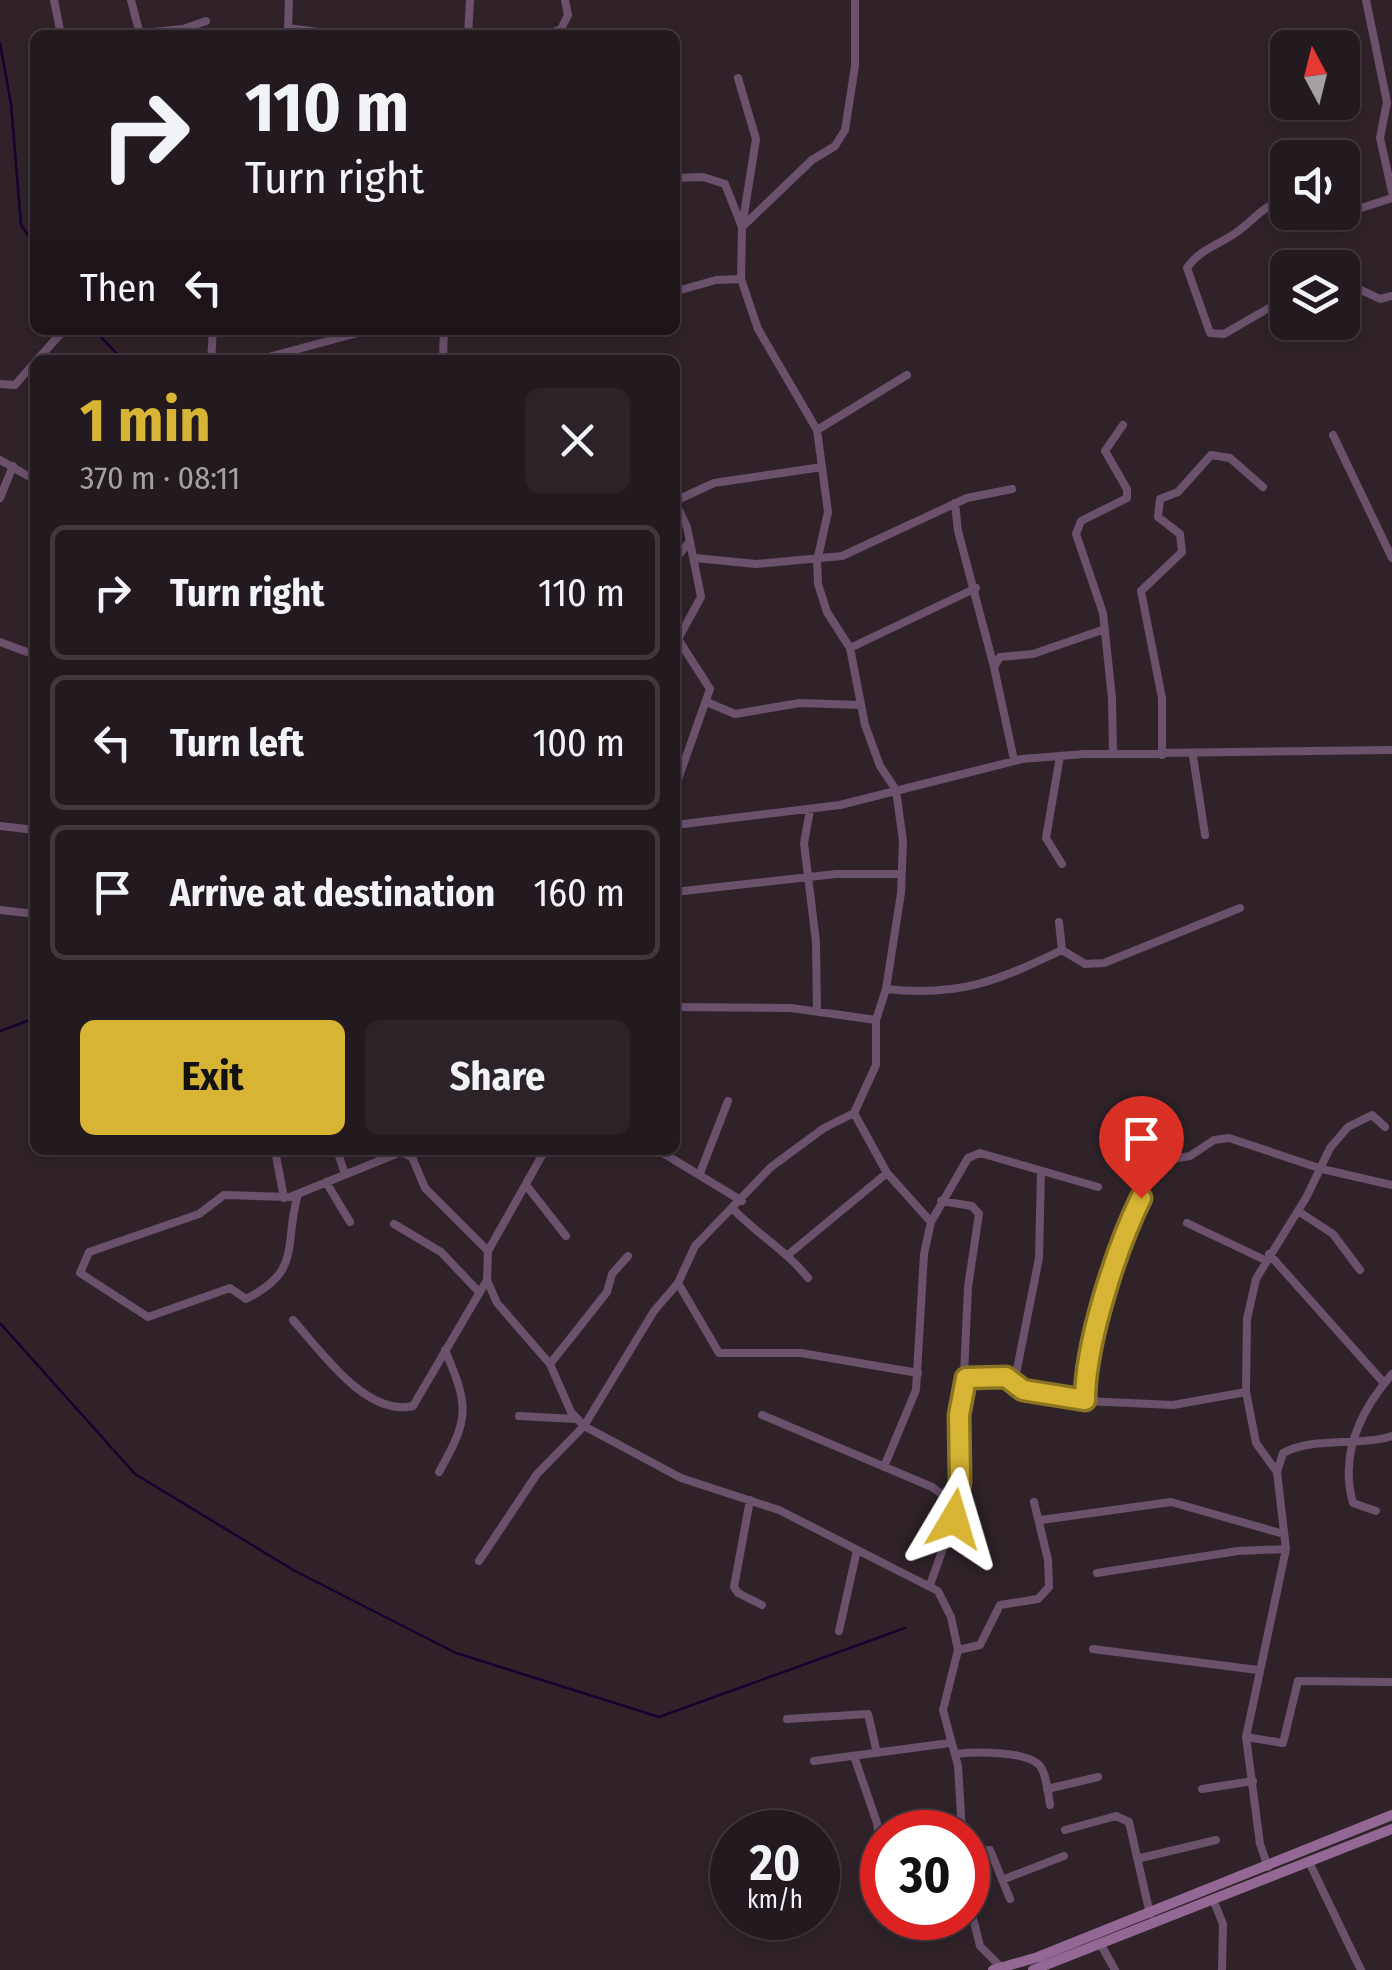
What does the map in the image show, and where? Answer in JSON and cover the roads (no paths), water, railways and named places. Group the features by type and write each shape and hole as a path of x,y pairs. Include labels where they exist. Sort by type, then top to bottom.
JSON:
{"main road":[{"path":"997,1969 1150,1914 1392,1815"},
{"path":"1040,1969 1392,1828"}],"street":[{"path":"54,0 60,30"},
{"path":"130,0 139,30"},
{"path":"289,0 288,28 303,30"},
{"path":"468,30 470,0"},
{"path":"558,30 568,15 566,0"},
{"path":"742,227 812,160 834,146 845,130 854,66 855,0"},
{"path":"1360,210 1392,195 1380,138 1389,101 1366,0"},
{"path":"161,30 183,29 206,21"},
{"path":"479,1561 536,1474 584,1426 654,1311 678,1283 695,1246 771,1167 824,1128 854,1114 874,1078 876,1020 886,989 902,874 903,833 896,790 880,766 861,705 850,648 827,612 818,584 816,560 828,512 817,430 758,329 741,279 742,227 756,139 738,78"},
{"path":"680,178 703,177 725,184 742,227"},
{"path":"1270,205 1254,212 1236,233 1195,256 1187,268 1210,333 1224,334 1270,307"},
{"path":"680,290 716,280 741,279"},
{"path":"1360,289 1380,299 1392,296"},
{"path":"41,355 59,335"},
{"path":"276,355 350,335"},
{"path":"0,384 15,385 30,368"},
{"path":"817,430 907,375"},
{"path":"1113,753 1105,630 1077,527 1090,515 1127,498 1128,488 1105,451 1123,425"},
{"path":"1333,434 1392,558"},
{"path":"1162,755 1162,698 1141,591 1182,552 1180,534 1158,517 1160,499 1178,492 1211,455 1230,458 1263,486"},
{"path":"0,460 30,477"},
{"path":"0,498 13,466"},
{"path":"680,500 714,483 822,467"},
{"path":"695,558 756,564 816,560 874,543 955,503 1012,489"},
{"path":"955,503 958,531 976,588 1014,760"},
{"path":"680,515 695,558 700,603 680,632"},
{"path":"680,554 690,542"},
{"path":"850,648 976,588"},
{"path":"994,668 1000,656 1033,654 1105,630"},
{"path":"0,642 30,653"},
{"path":"680,647 708,682 708,702 689,740 680,771"},
{"path":"708,702 736,714 800,703 861,705"},
{"path":"680,824 810,810 1014,760 1113,753 1193,756 1392,750"},
{"path":"1060,756 1046,838 1062,864"},
{"path":"1193,756 1205,835"},
{"path":"810,810 804,836 817,1011"},
{"path":"0,826 30,830"},
{"path":"680,892 746,887 809,876 902,874"},
{"path":"1062,950 1085,964 1104,962 1240,908"},
{"path":"0,910 27,913"},
{"path":"1060,922 1062,950"},
{"path":"886,989 947,992 972,988 1062,950"},
{"path":"680,1007 817,1011 876,1020"},
{"path":"700,1173 728,1101"},
{"path":"854,1114 886,1174 931,1222"},
{"path":"1268,1866 1260,1844 1246,1737 1286,1550 1276,1472 1256,1443 1246,1392 1247,1318 1267,1257 1298,1211 1330,1148 1348,1127 1372,1115 1385,1127"},
{"path":"1085,1400 1086,1370 1122,1234 1155,1162 1190,1156 1214,1140 1229,1138 1322,1169 1392,1185"},
{"path":"884,1467 918,1373 924,1254 931,1222 975,1153 1098,1187"},
{"path":"276,1155 284,1198"},
{"path":"338,1155 345,1174"},
{"path":"298,1194 286,1269 272,1286 246,1299 230,1288 148,1317 80,1272 89,1252 199,1214 224,1196 284,1198 397,1155"},
{"path":"410,1155 425,1188 488,1251"},
{"path":"542,1155 507,1211 488,1251 487,1280 497,1303 550,1364 576,1419 584,1426 681,1478 794,1516 930,1585 944,1600 958,1650 943,1710 955,1754 960,1810"},
{"path":"667,1155 742,1201"},
{"path":"1010,1380 1017,1370 1040,1258 1041,1170"},
{"path":"789,1254 886,1174"},
{"path":"326,1182 350,1222"},
{"path":"526,1185 566,1236"},
{"path":"930,1585 958,1506 958,1430 966,1378 968,1287 979,1214 972,1206 941,1201"},
{"path":"734,1209 757,1234 789,1254 808,1278"},
{"path":"1298,1211 1333,1234 1360,1270"},
{"path":"394,1224 441,1252 479,1292"},
{"path":"1187,1224 1267,1257 1384,1383"},
{"path":"550,1364 607,1292 612,1274 628,1256"},
{"path":"293,1320 331,1363 375,1400 396,1410 412,1406 487,1280"},
{"path":"678,1283 719,1353 800,1353 918,1373"},
{"path":"439,1472 465,1419 460,1383 444,1350"},
{"path":"1376,1511 1353,1503 1349,1445 1392,1374"},
{"path":"966,1378 1010,1380 1023,1390 1085,1400 1173,1405 1246,1392"},
{"path":"762,1415 932,1488 958,1506"},
{"path":"518,1416 576,1419"},
{"path":"1276,1472 1283,1453 1297,1447 1349,1445 1392,1436"},
{"path":"750,1500 734,1587 738,1594 762,1604"},
{"path":"958,1650 980,1645 1000,1605 1038,1599 1049,1587 1041,1520 1034,1502"},
{"path":"1041,1520 1171,1502 1284,1534"},
{"path":"839,1631 856,1550"},
{"path":"1097,1573 1238,1551 1286,1550"},
{"path":"1093,1649 1258,1670"},
{"path":"1246,1737 1283,1742 1298,1681 1392,1682"},
{"path":"786,1719 868,1714 876,1753"},
{"path":"814,1761 950,1743"},
{"path":"955,1754 980,1751 1034,1761 1043,1772 1050,1805"},
{"path":"854,1756 872,1810"},
{"path":"1047,1788 1098,1777"},
{"path":"1202,1789 1253,1780"},
{"path":"1065,1830 1124,1817 1141,1858 1150,1914"},
{"path":"1141,1858 1216,1840"},
{"path":"990,1850 1010,1899"},
{"path":"1002,1880 1064,1856"},
{"path":"1308,1862 1361,1970"},
{"path":"1214,1902 1223,1924 1222,1970"},
{"path":"978,1940 997,1969"},
{"path":"1101,1945 1115,1970"}],"waterway":[{"path":"0,43 11,104 21,225 30,238"},
{"path":"99,335 118,355"},
{"path":"0,1031 30,1020"},
{"path":"0,1323 135,1474 295,1571 456,1653 659,1717 905,1628"}]}
